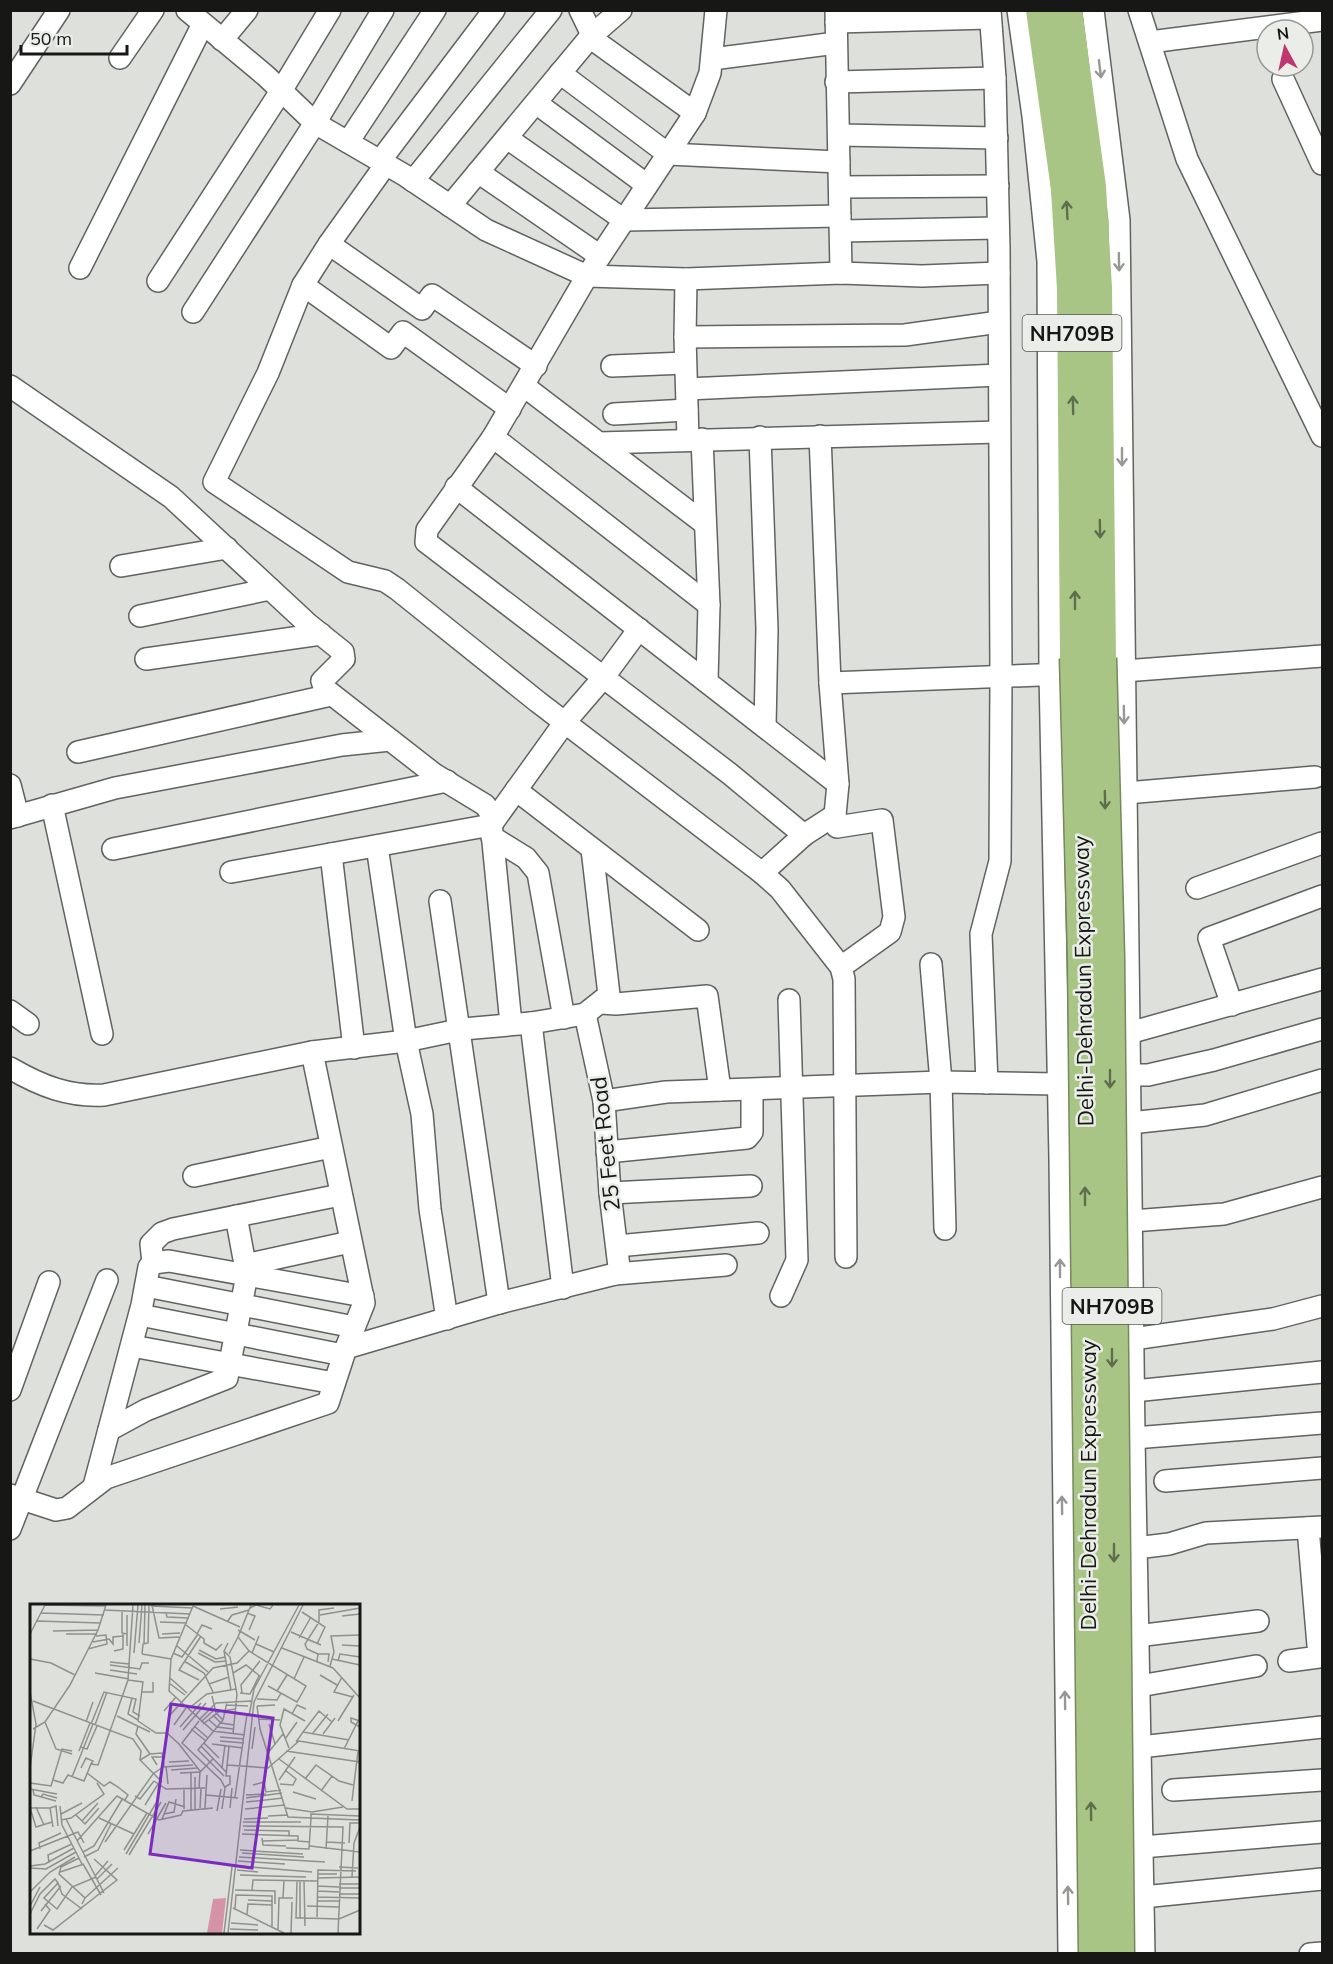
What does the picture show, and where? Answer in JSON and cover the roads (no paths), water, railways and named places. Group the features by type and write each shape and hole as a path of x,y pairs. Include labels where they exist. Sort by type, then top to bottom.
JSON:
{"highway":[{"name":"Delhi-Dehradun Expressway","path":"1041,10 1066,189 1072,289 1076,658 1083,956 1094,1953"},
{"name":"Delhi-Dehradun Expressway","path":"1067,10 1091,186 1097,288 1101,658 1109,956 1119,1953"}],"street":[{"path":"10,84 59,10"},
{"path":"120,58 153,10"},
{"path":"187,10 315,123 413,181 486,230 587,276 686,279 842,273 922,276 999,273"},
{"path":"222,40 247,10"},
{"path":"158,281 281,91 330,10"},
{"path":"193,312 315,123 383,10"},
{"path":"348,142 435,10"},
{"path":"494,10 383,163 303,285 268,373 214,482 348,572 385,581 397,589 565,722 762,873 780,890 841,967 844,979 846,1257"},
{"path":"413,181 551,10"},
{"path":"580,10 591,36 694,113"},
{"path":"450,206 591,36 621,10"},
{"path":"716,10 712,59 694,113 587,276 537,366 493,437 427,530 426,542 730,774 804,835"},
{"path":"1018,10 1034,116 1048,261 1050,674 1069,1953"},
{"path":"1093,10 1119,220 1134,1437 1152,1545 1155,1634 1152,1685 1157,1745 1156,1896 1144,1953"},
{"path":"1140,10 1188,159 1323,436"},
{"path":"842,273 836,16 990,14 995,78 999,228 1001,676 1000,861 981,934 987,1083"},
{"path":"1150,42 1323,20"},
{"path":"80,268 203,24"},
{"path":"712,59 836,44"},
{"path":"560,73 668,154 839,162"},
{"path":"836,82 995,78"},
{"path":"1283,79 1323,164"},
{"path":"536,103 647,185"},
{"path":"838,135 997,138"},
{"path":"507,138 624,220 999,228"},
{"path":"478,172 600,256"},
{"path":"840,187 998,186"},
{"path":"329,244 422,309 432,295 537,366"},
{"path":"686,279 687,400 695,439 705,524 709,605 707,681"},
{"path":"303,285 391,348 403,332 510,409"},
{"path":"685,337 905,334 999,322"},
{"path":"612,366 686,363"},
{"path":"614,414 687,400 999,375"},
{"path":"10,386 171,497 270,589 338,647 344,659 322,681 325,689 331,695 447,782 485,805 490,812 491,831 563,1288"},
{"path":"524,386 705,524"},
{"path":"598,443 999,432"},
{"path":"820,436 830,683 838,784 835,815 837,826 882,820 894,917 890,932 841,967"},
{"path":"493,437 709,605"},
{"path":"760,437 767,629 765,727"},
{"path":"456,487 838,784"},
{"path":"121,566 227,548"},
{"path":"140,616 270,589"},
{"path":"491,831 516,790 565,722 603,678 639,629"},
{"path":"146,659 321,634"},
{"path":"830,683 1124,671 1323,656"},
{"path":"78,752 331,695"},
{"path":"10,785 14,817 52,805 146,782 342,745 390,740"},
{"path":"1126,793 1315,777"},
{"path":"113,849 447,782"},
{"path":"516,790 698,930"},
{"path":"52,805 102,1034"},
{"path":"762,873 804,835 835,815"},
{"path":"231,872 377,846 491,831"},
{"name":"25 Feet Road","path":"491,831 526,858 538,873 583,1011 604,1101 610,1193 619,1267 615,1274"},
{"path":"1197,888 1323,843"},
{"path":"377,846 406,1041 422,1114 430,1209 447,1319"},
{"path":"583,1011 609,994 592,849"},
{"path":"331,854 354,1048"},
{"path":"1232,1005 1209,938 1323,896"},
{"path":"440,901 457,1030 499,1303"},
{"path":"931,964 941,1082 945,1229"},
{"path":"1129,1033 1323,979"},
{"path":"11,1070 34,1082 80,1096 104,1095 312,1052 406,1041 457,1030 521,1024 583,1011 707,996 720,1090"},
{"path":"781,1296 797,1260 789,1000"},
{"path":"10,1011 28,1024"},
{"path":"1130,1075 1148,1074 1214,1060 1323,1029"},
{"path":"16,1497 56,1510 76,1503 105,1478 328,1403 344,1351 364,1302 312,1052"},
{"path":"1130,1123 1205,1115 1323,1080"},
{"path":"604,1101 666,1092 941,1082 1057,1083"},
{"path":"607,1152 751,1135 752,1090"},
{"path":"194,1176 331,1147"},
{"path":"610,1193 751,1186"},
{"path":"1132,1221 1224,1214 1323,1187"},
{"path":"153,1263 151,1244 162,1233 340,1194"},
{"path":"109,1430 146,1410 223,1381 229,1373 246,1270 236,1216"},
{"path":"617,1246 758,1233"},
{"path":"246,1270 350,1242"},
{"path":"94,1486 140,1315 149,1267 153,1263 169,1261 246,1270 363,1296"},
{"path":"140,1315 235,1335 344,1351 499,1303 615,1274 726,1265"},
{"path":"10,1529 16,1497 107,1280"},
{"path":"10,1390 49,1282"},
{"path":"146,1286 354,1327"},
{"path":"1133,1340 1273,1319 1323,1306"},
{"path":"132,1346 230,1362 334,1383"},
{"path":"1134,1391 1323,1372"},
{"path":"1134,1437 1323,1423"},
{"path":"1165,1481 1323,1468"},
{"path":"1152,1545 1206,1533 1316,1528 1319,1657 1289,1661"},
{"path":"1155,1634 1258,1621"},
{"path":"1152,1685 1256,1666"},
{"path":"1157,1745 1323,1727"},
{"path":"1173,1790 1323,1780"},
{"path":"1156,1846 1323,1832"},
{"path":"1156,1896 1323,1879"},
{"path":"1310,1953 1323,1953"}]}
